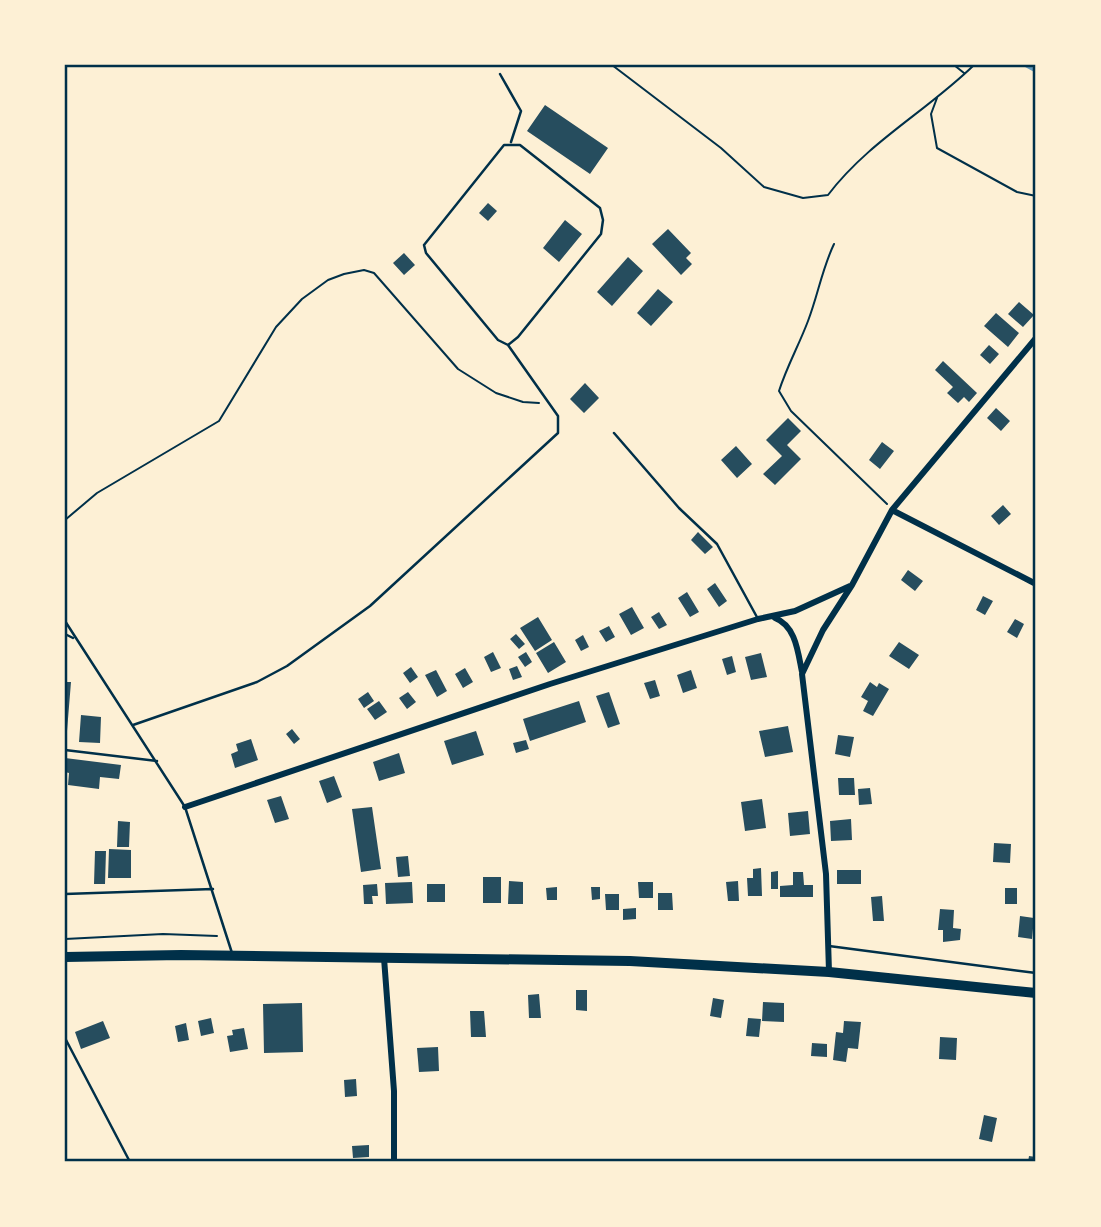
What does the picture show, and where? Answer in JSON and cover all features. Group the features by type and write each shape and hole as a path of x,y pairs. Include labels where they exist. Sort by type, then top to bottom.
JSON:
{"main road":[{"path":"65,957 232,956 630,961 829,972 1036,993"}],"street":[{"path":"802,674 823,630 852,585 892,510 1036,338"},
{"path":"892,510 1036,584"},
{"path":"185,807 550,684 758,619 775,618 852,585"},
{"path":"775,618 782,621 793,636 802,674 826,874 829,972"},
{"path":"384,958 394,1091 394,1162"}],"lane":[{"path":"500,74 521,111 510,142"},
{"path":"133,725 257,682 287,666 344,626 554,439 559,421 508,345 498,340 426,253 424,245 504,145 510,142 520,145 600,208 603,220 601,234 518,337 508,345"},
{"path":"614,433 678,508 717,544 758,619"},
{"path":"65,621 185,807 228,936 232,956"},
{"path":"65,634 76,640"},
{"path":"65,750 157,761"},
{"path":"65,894 213,889"},
{"path":"829,946 1036,973"},
{"path":"65,1038 130,1162"}],"path":[{"path":"612,65 720,148 764,187 803,198 828,195 846,171 974,65"},
{"path":"954,65 964,74"},
{"path":"937,97 931,114 937,149 1017,192 1036,195"},
{"path":"834,244 821,270 808,321 789,360 779,391 791,411 892,510"},
{"path":"65,520 97,493 219,421 276,327 318,286 344,274 369,270 378,276 387,290 410,312 448,358 475,380 496,393 523,402 547,404"},
{"path":"65,939 163,934 228,936"}],"building":[{"path":"545,105 608,148 590,174 527,131"},
{"path":"488,203 497,211 488,221 479,213"},
{"path":"565,220 582,234 559,262 543,248"},
{"path":"668,229 691,253 686,258 692,264 681,275 652,244"},
{"path":"404,253 415,265 404,275 393,263"},
{"path":"628,257 643,271 612,306 597,292"},
{"path":"658,289 673,302 651,326 637,313"},
{"path":"1019,302 1034,315 1023,327 1008,314"},
{"path":"996,313 1019,333 1008,347 984,326"},
{"path":"989,345 999,354 990,364 980,355"},
{"path":"943,361 977,393 969,402 964,397 958,403 947,393 953,387 935,370"},
{"path":"585,383 599,398 584,413 570,399"},
{"path":"996,408 1010,421 1001,431 987,418"},
{"path":"788,418 801,431 787,445 801,459 775,485 763,474 782,456 766,440"},
{"path":"882,442 894,451 880,469 869,460"},
{"path":"736,446 752,464 737,478 721,460"},
{"path":"1003,505 1011,514 999,525 991,516"},
{"path":"698,532 713,547 705,554 691,540"},
{"path":"908,570 923,581 915,591 901,580"},
{"path":"715,583 727,601 719,607 707,589"},
{"path":"687,592 699,612 690,617 678,598"},
{"path":"983,596 993,601 985,615 976,610"},
{"path":"632,607 644,628 631,635 619,614"},
{"path":"659,612 667,625 659,629 651,617"},
{"path":"538,617 552,640 535,651 520,628"},
{"path":"1015,619 1024,624 1017,638 1007,632"},
{"path":"609,626 615,637 606,642 599,631"},
{"path":"516,634 525,644 519,649 510,639"},
{"path":"583,635 589,647 581,651 575,640"},
{"path":"554,642 566,662 548,673 536,653"},
{"path":"899,642 919,655 909,669 889,656"},
{"path":"493,652 501,668 491,672 484,657"},
{"path":"526,652 532,662 525,667 518,657"},
{"path":"761,653 767,677 751,680 745,657"},
{"path":"732,656 736,672 727,675 722,659"},
{"path":"517,666 522,677 513,680 509,669"},
{"path":"411,667 418,677 410,683 403,673"},
{"path":"465,668 473,682 463,688 455,674"},
{"path":"436,670 447,691 437,697 425,675"},
{"path":"691,670 697,688 683,693 677,675"},
{"path":"655,680 660,696 650,699 644,683"},
{"path":"65,682 71,682 67,731 65,731"},
{"path":"870,682 877,687 879,683 889,689 873,716 863,711 868,701 861,697"},
{"path":"368,692 374,701 364,708 358,699"},
{"path":"408,692 416,702 407,709 399,698"},
{"path":"609,692 620,724 608,728 596,696"},
{"path":"379,701 387,712 375,720 367,709"},
{"path":"579,701 586,722 530,741 523,719"},
{"path":"81,715 101,717 100,743 79,742"},
{"path":"788,726 793,752 765,757 759,731"},
{"path":"292,729 300,739 294,744 286,734"},
{"path":"476,731 484,755 452,765 444,741"},
{"path":"838,735 854,737 850,757 835,754"},
{"path":"251,739 258,760 235,768 231,754 238,751 236,744"},
{"path":"526,740 529,749 516,753 513,743"},
{"path":"399,753 405,773 379,781 373,762"},
{"path":"65,758 121,765 119,779 100,777 99,789 68,785 69,773 65,772"},
{"path":"334,776 342,797 327,803 319,781"},
{"path":"838,778 854,778 855,795 839,795"},
{"path":"870,788 872,804 859,805 858,789"},
{"path":"281,796 289,819 275,823 267,800"},
{"path":"762,799 766,828 745,831 741,802"},
{"path":"372,807 381,869 361,872 352,809"},
{"path":"808,811 810,834 790,836 788,813"},
{"path":"851,819 852,840 831,841 830,821"},
{"path":"118,821 130,822 129,847 117,847"},
{"path":"994,843 1011,844 1010,863 993,862"},
{"path":"109,849 131,850 131,878 108,878"},
{"path":"95,851 106,851 105,884 94,884"},
{"path":"408,856 410,876 398,877 396,857"},
{"path":"761,868 762,896 748,896 747,878 753,878 753,869"},
{"path":"837,870 861,870 861,884 837,884"},
{"path":"778,871 778,889 771,889 771,872"},
{"path":"793,872 803,872 804,885 813,885 813,897 780,897 780,886 793,885"},
{"path":"483,877 501,877 501,903 483,903"},
{"path":"509,881 523,882 523,904 508,904"},
{"path":"738,881 739,901 728,901 726,882"},
{"path":"412,882 413,903 386,904 385,883"},
{"path":"638,882 653,882 653,898 639,898"},
{"path":"377,884 378,896 372,896 373,904 364,904 363,885"},
{"path":"427,884 445,884 445,902 427,902"},
{"path":"557,887 557,900 547,900 546,888"},
{"path":"591,887 600,887 600,899 592,900"},
{"path":"1005,888 1017,888 1017,904 1005,904"},
{"path":"658,893 672,893 673,910 658,910"},
{"path":"605,894 619,894 619,910 606,910"},
{"path":"882,896 884,921 873,921 871,897"},
{"path":"636,908 636,919 623,920 623,909"},
{"path":"940,909 954,910 953,928 961,929 960,940 943,942 943,930 938,930"},
{"path":"1020,916 1034,918 1032,939 1018,937"},
{"path":"576,990 587,990 587,1011 576,1010"},
{"path":"539,994 541,1018 529,1018 528,995"},
{"path":"713,998 724,1000 721,1018 710,1016"},
{"path":"763,1002 784,1003 784,1022 762,1021"},
{"path":"302,1003 303,1052 264,1053 263,1004"},
{"path":"470,1011 484,1011 486,1037 471,1037"},
{"path":"211,1018 214,1033 201,1036 198,1021"},
{"path":"748,1018 761,1019 759,1037 746,1036"},
{"path":"103,1021 110,1038 81,1049 75,1032"},
{"path":"844,1021 861,1022 858,1049 848,1048 846,1062 833,1060 836,1032 843,1033"},
{"path":"186,1023 189,1040 178,1042 175,1026"},
{"path":"244,1028 248,1049 230,1052 227,1036 233,1035 232,1030"},
{"path":"940,1037 957,1038 956,1060 939,1059"},
{"path":"812,1043 827,1044 827,1057 811,1056"},
{"path":"438,1047 439,1071 419,1072 417,1048"},
{"path":"356,1079 357,1096 345,1097 344,1080"},
{"path":"984,1115 997,1118 992,1142 979,1139"},
{"path":"369,1145 369,1157 353,1158 352,1146"},
{"path":"1029,1156 1036,1157 1036,1162 1028,1162"}],"waterway":[{"path":"1025,65 1036,71"}]}
